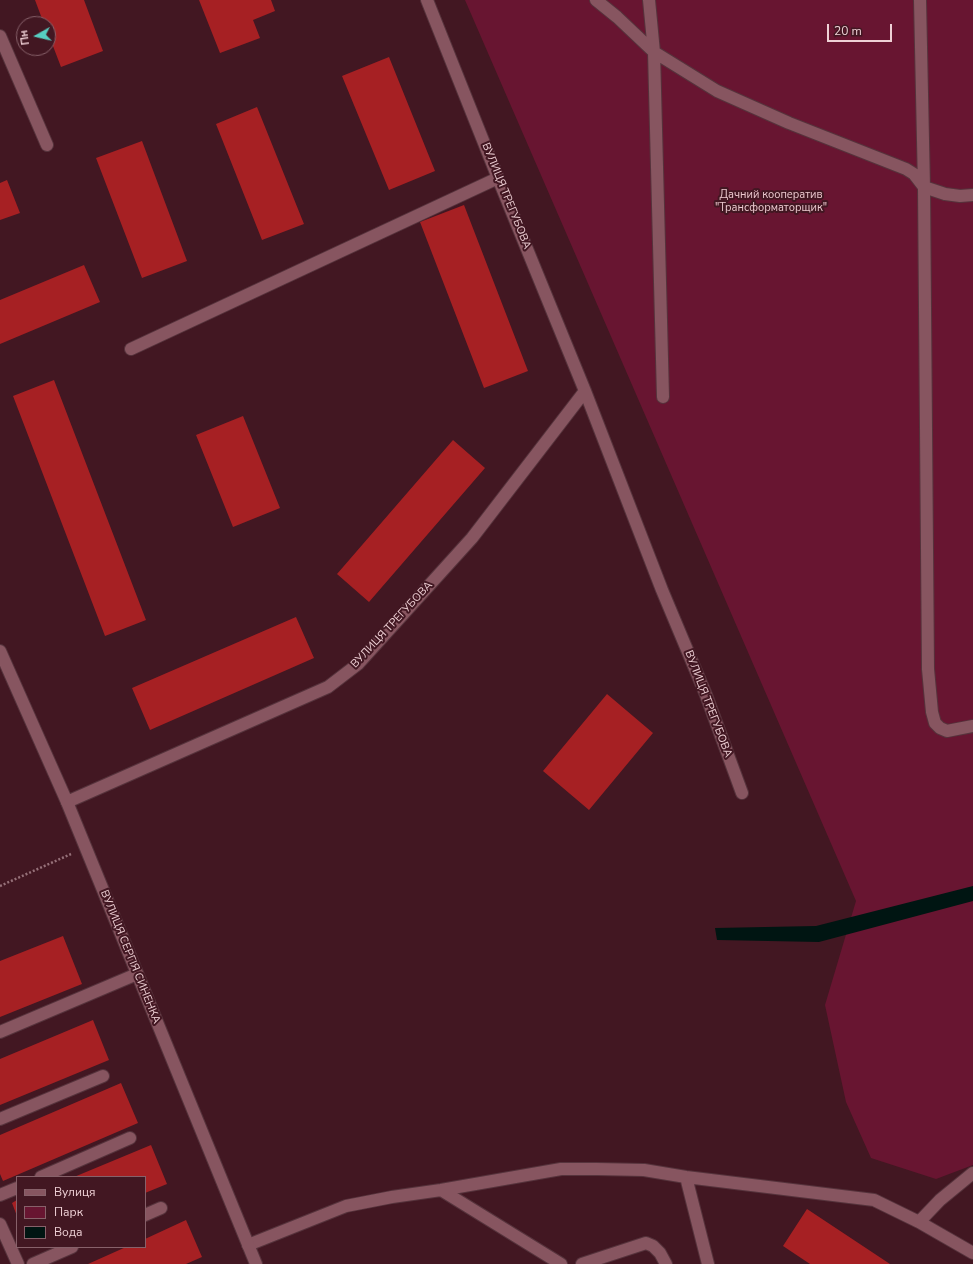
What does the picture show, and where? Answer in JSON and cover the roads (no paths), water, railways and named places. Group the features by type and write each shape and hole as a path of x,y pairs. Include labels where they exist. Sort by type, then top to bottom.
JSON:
{"street":[{"name":"ВУЛИЦЯ ТРЕГУБОВА","path":"428,0 585,392 662,590 706,695 742,793"},
{"path":"596,0 617,17 654,52 717,91 789,123 906,169 914,174 924,187 952,195 973,195"},
{"path":"650,0 654,52 663,397"},
{"path":"920,0 924,187 929,684 932,712 935,723 940,728 948,731 973,726"},
{"path":"0,37 47,145"},
{"path":"131,349 498,178"},
{"name":"ВУЛИЦЯ ТРЕГУБОВА","path":"67,802 328,687 358,664 472,538 585,392"},
{"name":"ВУЛИЦЯ СЕРГІЯ СИНЕНКА","path":"0,651 67,802 256,1264"},
{"path":"0,1032 137,974"},
{"path":"0,1119 103,1076"},
{"path":"43,1176 130,1138"},
{"path":"248,1245 346,1206 561,1169 644,1170 686,1177 874,1200 919,1222 973,1253"},
{"path":"919,1222 940,1200 973,1173"},
{"path":"686,1177 708,1264"},
{"path":"0,1195 16,1188"},
{"path":"441,1190 561,1264"},
{"path":"146,1215 161,1208"},
{"path":"0,1224 18,1264"},
{"path":"582,1264 646,1243 653,1246 660,1253 666,1264"},
{"path":"33,1264 70,1248"}],"water":[{"path":"973,886 973,901 819,942 717,940 715,928 816,926"}],"park label":[{"name":"Дачний кооператив \"Трансформаторщик\"","path":"771,201"}]}
